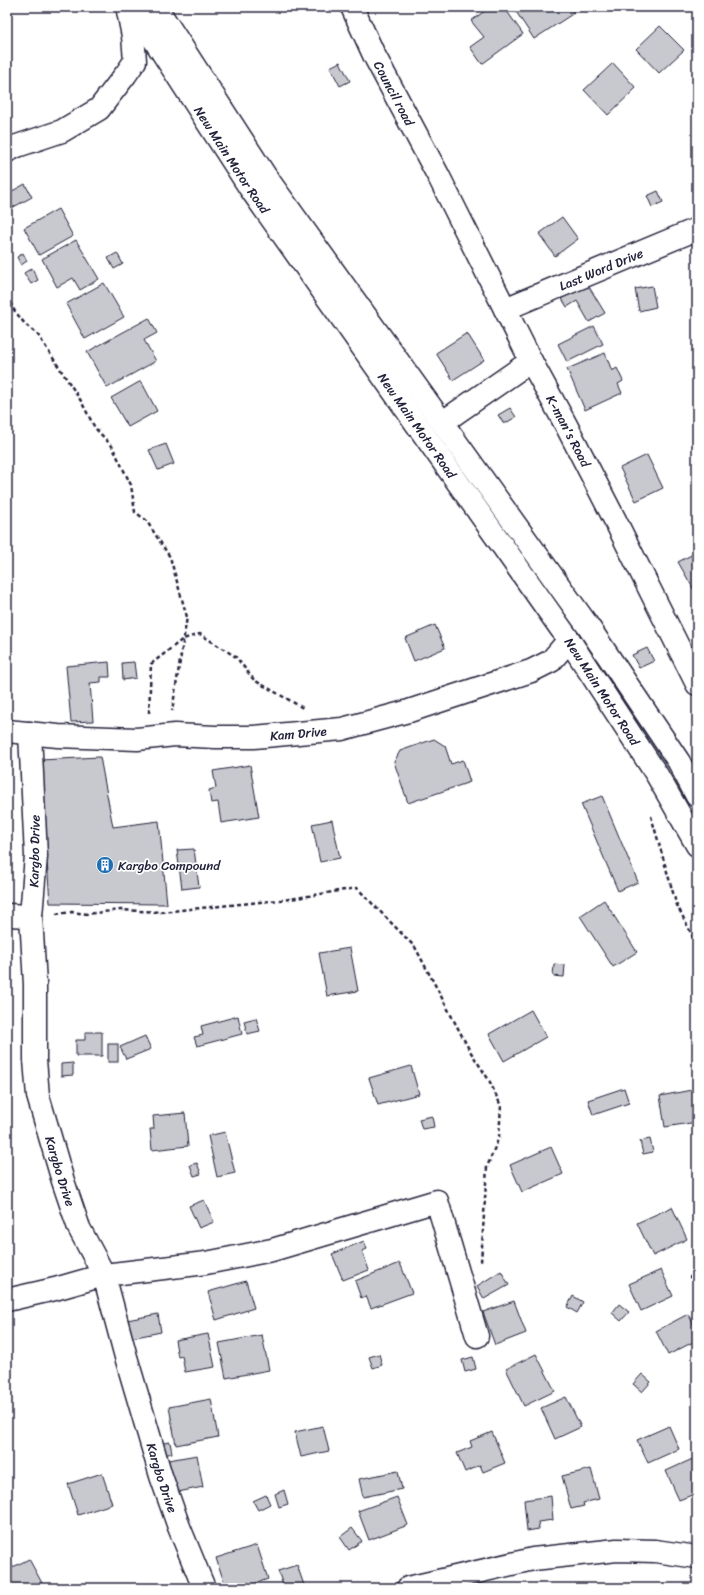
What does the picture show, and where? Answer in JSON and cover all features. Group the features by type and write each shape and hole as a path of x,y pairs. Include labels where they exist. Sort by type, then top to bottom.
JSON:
{"main road":[{"name":"Council road","path":"352,7 374,55 439,177"},
{"path":"7,151 17,146 62,132 98,109 126,74 135,60 133,36 135,9"},
{"name":"New Main Motor Road","path":"135,9 266,177 443,422 588,626 679,762 697,796"},
{"name":"New Main Motor Road","path":"135,9 250,188 570,640 657,775 697,845"},
{"name":"K-man's Road","path":"439,177 531,361 591,472 697,684"},
{"name":"Last Word Drive","path":"505,309 697,229"},
{"path":"443,422 531,361"},
{"name":"Kam Drive","path":"7,731 58,736 137,739 168,736 254,736 342,729 409,711 531,671 551,661 570,640"},
{"name":"Kargbo Drive","path":"30,733 36,856 31,916 35,984 35,1060 38,1096 63,1181 80,1228 104,1275 124,1350 161,1476 179,1528 204,1588"},
{"path":"7,915 31,916"},
{"path":"7,1300 56,1289 104,1275 206,1263 272,1250 436,1201 477,1336"},
{"path":"408,1588 533,1559 617,1550 655,1551 697,1557"}],"path":[{"path":"7,296 14,310 25,324 38,335 81,402 95,428 112,446 132,485 135,512 146,520 170,557 187,617 168,736"},
{"path":"137,739 150,712 151,664 182,639 200,634 236,657 254,680 309,711"},
{"path":"650,813 676,903 697,945"},
{"path":"31,916 72,912 87,914 120,910 161,912 290,899 357,888 415,947 470,1051 489,1080 501,1106 499,1137 487,1167 481,1267"},
{"path":"689,1276 697,1278"}],"building":[{"path":"490,7 504,7 523,34 482,64 470,47 484,37 471,21"},
{"path":"513,7 570,7 574,13 534,39"},
{"path":"660,26 684,50 659,73 636,49"},
{"path":"340,62 350,81 340,86 330,67"},
{"path":"613,63 636,88 608,115 584,90"},
{"path":"25,184 32,197 8,210 7,194"},
{"path":"658,191 663,202 652,207 647,196"},
{"path":"58,209 73,236 39,255 24,228"},
{"path":"562,217 578,239 555,256 539,234"},
{"path":"76,240 99,279 80,290 73,278 57,287 42,259"},
{"path":"23,253 27,261 21,265 17,257"},
{"path":"117,253 123,264 114,269 108,258"},
{"path":"32,268 38,280 31,284 24,273"},
{"path":"586,282 605,313 589,322 577,301 567,307 561,297"},
{"path":"104,283 124,317 85,339 66,304"},
{"path":"652,286 656,307 639,311 635,289"},
{"path":"149,318 157,333 144,340 156,361 107,388 87,352"},
{"path":"594,326 603,344 567,362 558,344"},
{"path":"467,333 484,360 453,380 436,353"},
{"path":"605,353 612,371 617,368 623,381 618,384 622,393 585,410 567,369"},
{"path":"141,381 157,411 128,427 111,398"},
{"path":"510,408 516,417 504,424 498,415"},
{"path":"166,444 174,464 158,470 149,450"},
{"path":"647,455 663,488 636,501 620,468"},
{"path":"697,552 697,588 694,590 678,562"},
{"path":"435,625 445,648 414,661 405,638"},
{"path":"647,648 654,661 639,668 632,655"},
{"path":"109,662 110,677 101,677 101,682 90,683 93,721 71,722 66,666"},
{"path":"134,662 136,678 123,680 122,663"},
{"path":"434,739 445,746 451,764 463,760 470,782 408,803 394,762 400,751"},
{"name":"Kargbo Compound","path":"100,757 113,827 159,821 167,904 50,903 40,760"},
{"path":"250,765 259,817 221,823 218,802 211,803 209,790 216,788 213,771"},
{"path":"602,796 638,882 618,891 581,804"},
{"path":"332,820 340,858 320,862 312,824"},
{"path":"194,849 199,887 182,889 177,850"},
{"path":"604,900 637,952 613,967 580,916"},
{"path":"350,948 358,991 327,996 319,953"},
{"path":"554,964 565,965 564,977 553,976"},
{"path":"531,1010 546,1037 504,1061 489,1034"},
{"path":"238,1016 242,1034 197,1046 194,1037 203,1035 201,1026"},
{"path":"256,1018 260,1031 247,1034 244,1021"},
{"path":"85,1032 102,1032 102,1056 76,1056 76,1040 85,1040"},
{"path":"145,1036 151,1049 126,1059 120,1047"},
{"path":"108,1044 118,1044 118,1062 108,1062"},
{"path":"73,1063 73,1075 61,1076 61,1064"},
{"path":"411,1066 419,1094 378,1105 369,1078"},
{"path":"624,1088 629,1103 593,1115 588,1100"},
{"path":"697,1089 697,1122 665,1127 660,1096"},
{"path":"185,1113 188,1146 152,1150 150,1129 154,1129 153,1116"},
{"path":"432,1116 434,1127 422,1129 419,1119"},
{"path":"225,1132 235,1173 217,1177 208,1136"},
{"path":"650,1139 653,1152 643,1154 640,1141"},
{"path":"551,1147 563,1174 522,1192 510,1165"},
{"path":"197,1163 201,1174 194,1176 190,1165"},
{"path":"204,1200 214,1222 199,1228 189,1206"},
{"path":"672,1207 687,1239 653,1256 637,1223"},
{"path":"364,1241 367,1249 362,1251 369,1270 343,1280 332,1254"},
{"path":"400,1263 412,1293 371,1308 366,1296 361,1298 355,1281"},
{"path":"661,1270 673,1296 641,1311 629,1284"},
{"path":"501,1271 509,1285 484,1299 477,1286"},
{"path":"246,1281 254,1308 216,1320 208,1292"},
{"path":"573,1296 583,1302 577,1313 567,1307"},
{"path":"514,1301 526,1333 495,1345 483,1312"},
{"path":"619,1304 629,1312 621,1321 612,1313"},
{"path":"158,1314 161,1332 126,1339 122,1321"},
{"path":"688,1314 697,1330 697,1340 668,1355 656,1331"},
{"path":"208,1334 215,1367 185,1372 182,1356 178,1357 175,1340"},
{"path":"262,1335 269,1370 226,1378 219,1343"},
{"path":"379,1354 382,1365 373,1368 369,1357"},
{"path":"536,1354 555,1391 524,1406 506,1369"},
{"path":"473,1357 476,1369 465,1372 462,1360"},
{"path":"642,1374 651,1382 642,1392 633,1384"},
{"path":"566,1397 581,1427 555,1439 541,1408"},
{"path":"211,1399 218,1437 176,1445 169,1407"},
{"path":"323,1426 329,1451 301,1457 295,1432"},
{"path":"669,1426 679,1449 648,1463 637,1440"},
{"path":"492,1432 505,1463 483,1472 480,1465 465,1472 457,1453 472,1447 470,1441"},
{"path":"170,1442 172,1453 160,1456 158,1444"},
{"path":"197,1455 203,1487 173,1493 163,1461"},
{"path":"697,1457 697,1493 679,1500 666,1471"},
{"path":"591,1469 599,1499 583,1503 584,1506 571,1509 562,1476"},
{"path":"398,1471 402,1489 363,1497 359,1479"},
{"path":"102,1473 112,1504 78,1515 68,1484"},
{"path":"284,1490 288,1504 279,1507 275,1494"},
{"path":"266,1495 270,1504 258,1510 253,1501"},
{"path":"551,1496 553,1520 538,1522 539,1529 527,1531 524,1500"},
{"path":"397,1497 408,1525 369,1540 358,1511"},
{"path":"352,1528 362,1541 349,1550 340,1537"},
{"path":"257,1545 268,1579 242,1588 226,1588 216,1558"},
{"path":"29,1559 42,1583 32,1588 7,1588 7,1570"},
{"path":"297,1565 305,1588 284,1588 278,1571"}],"place":[{"name":"Kargbo Compound","path":"105,865"}]}
